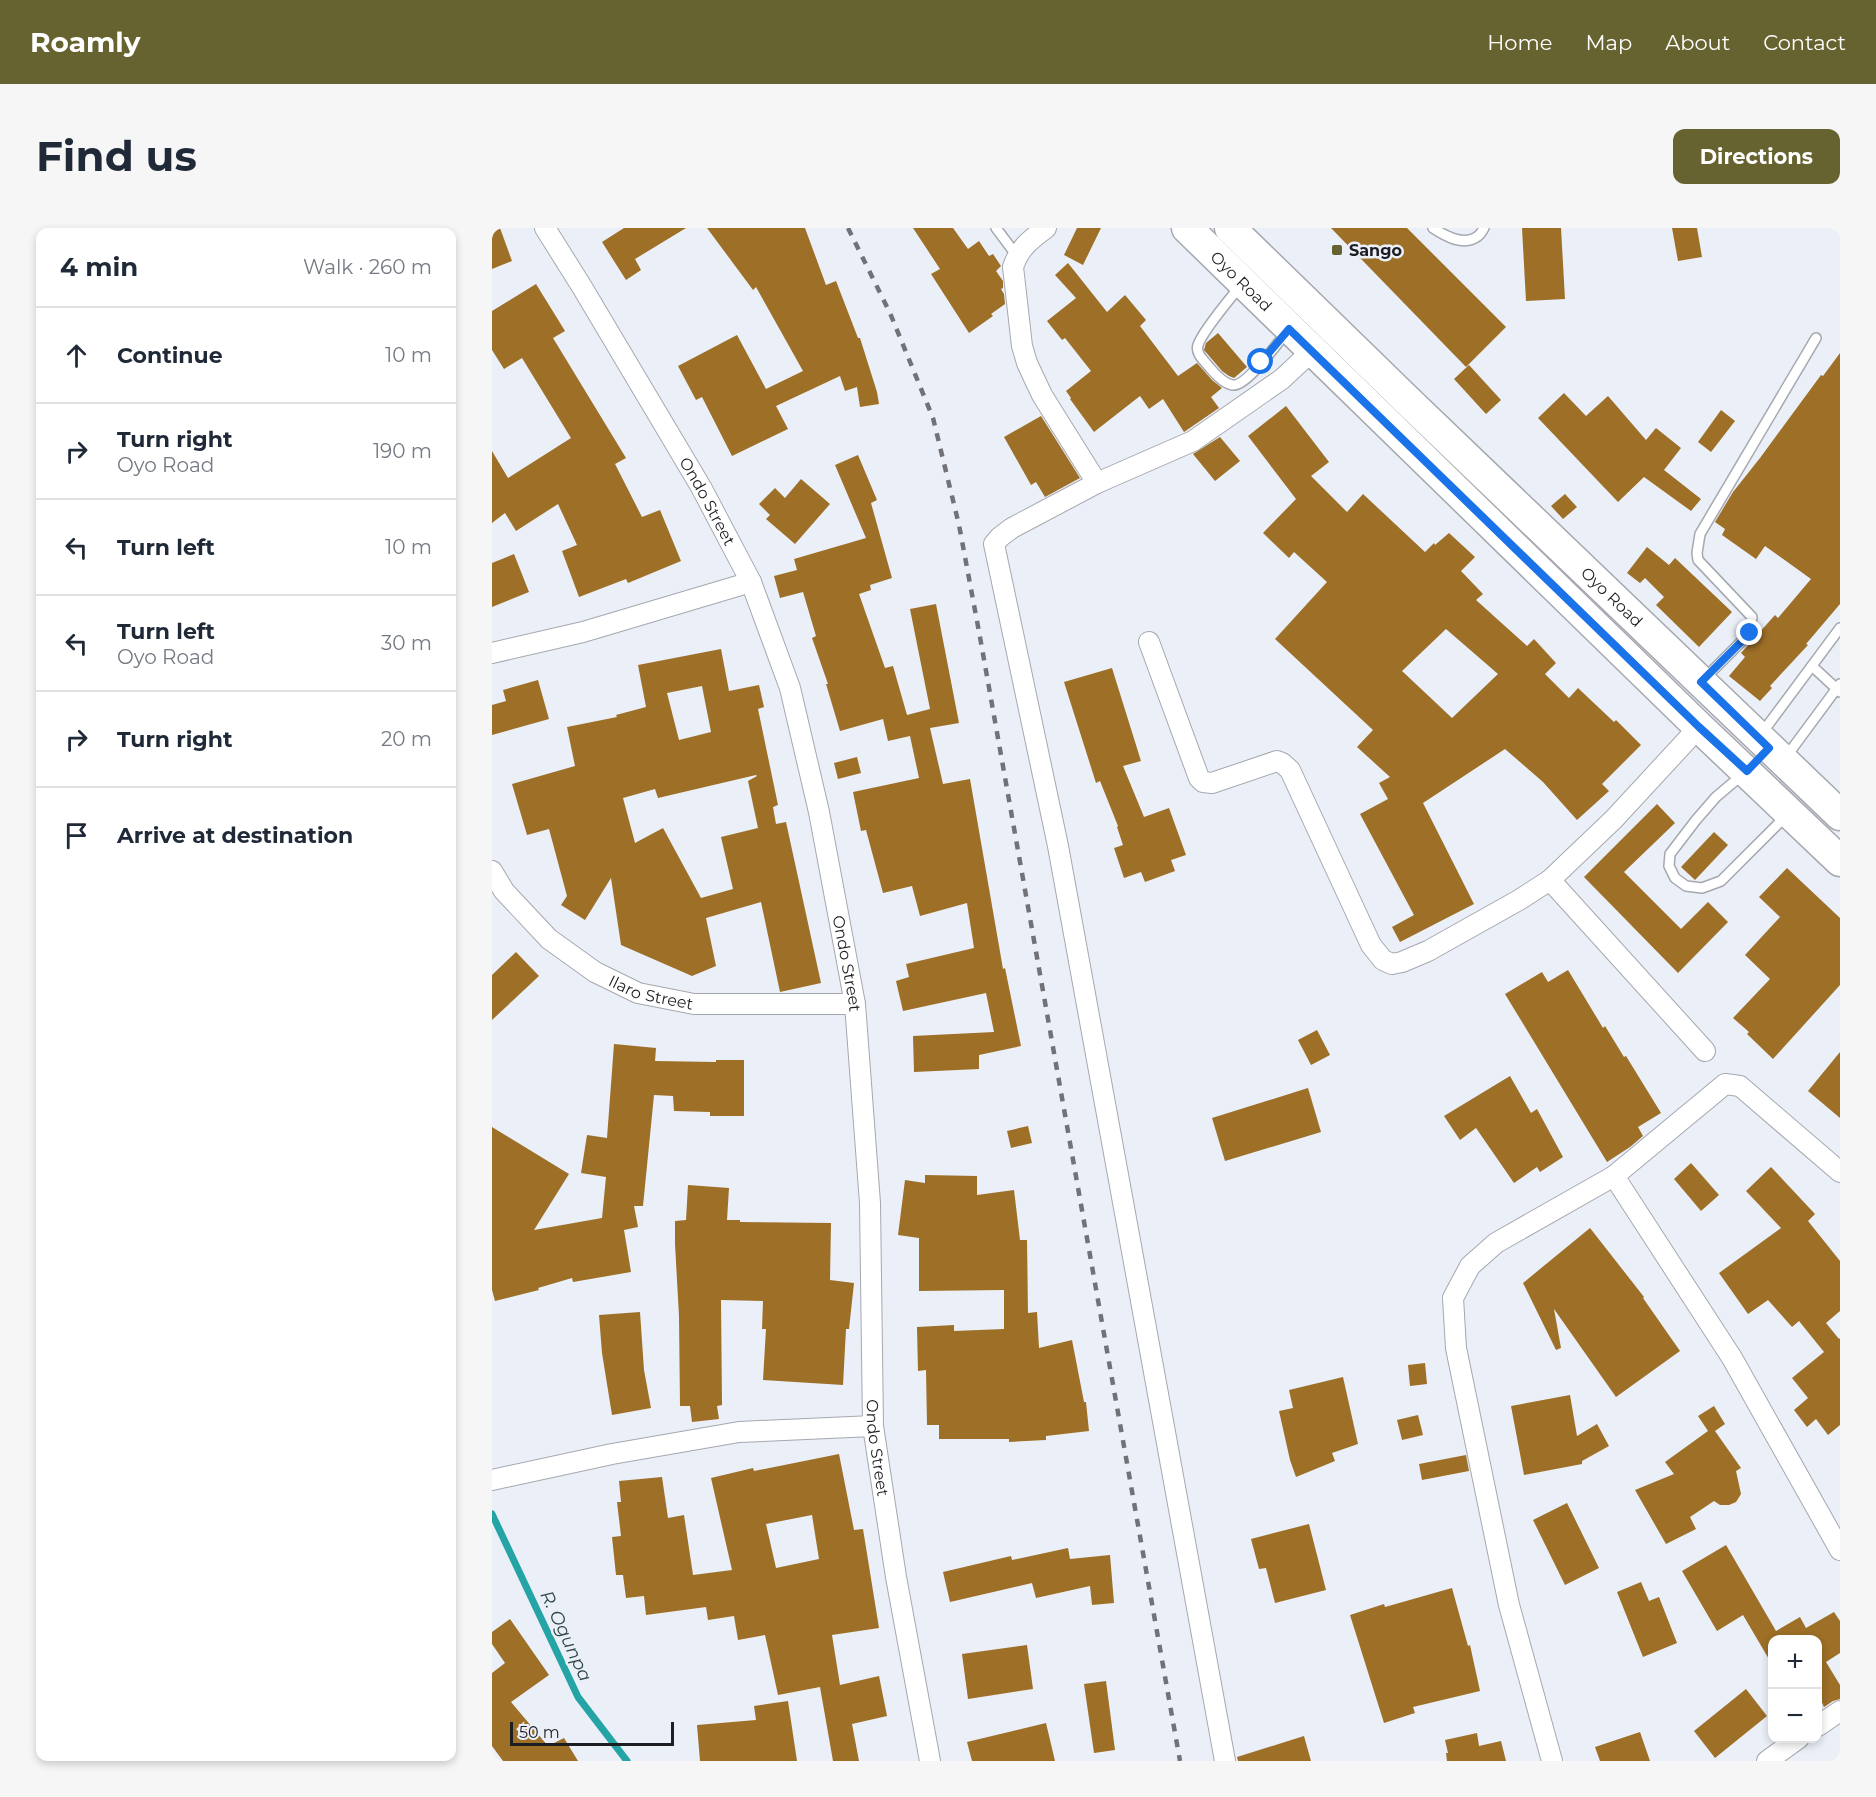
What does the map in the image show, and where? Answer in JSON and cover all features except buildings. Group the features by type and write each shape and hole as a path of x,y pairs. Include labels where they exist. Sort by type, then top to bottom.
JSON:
{"main road":[{"name":"Oyo Road","path":"1187,228 1699,727 1840,861"},
{"name":"Oyo Road","path":"1230,228 1840,815"},
{"path":"1747,771 1770,749"}],"street":[{"name":"Ondo Street","path":"545,228 701,487 751,582 790,688 819,812 855,1004 870,1203 873,1426 898,1589 930,1761"},
{"path":"1046,228 1025,244 1013,267 1022,346 1042,395 1097,483"},
{"path":"1225,1761 1058,846 994,544 1012,528 1097,483 1192,441 1282,379 1312,351"},
{"path":"492,653 583,632 751,582"},
{"path":"1149,642 1199,778 1203,782 1212,783 1276,761 1290,770 1371,945 1383,960 1392,964 1428,951 1550,880 1614,819 1699,727"},
{"name":"Ilaro Street","path":"492,871 504,891 549,939 595,972 638,993 694,1004 855,1004"},
{"path":"1550,880 1705,1051"},
{"path":"1552,1761 1509,1605 1456,1348 1453,1298 1470,1266 1496,1243 1614,1176 1725,1084 1740,1086 1840,1172"},
{"path":"1614,1176 1732,1358 1840,1550"},
{"path":"501,1477 612,1454 739,1432 873,1426"},
{"path":"1822,1723 1840,1711"},
{"path":"1767,1761 1792,1743"}],"lane":[{"path":"996,228 1017,256"},
{"path":"1432,228 1447,238 1464,240 1478,236 1484,228"},
{"path":"1242,283 1197,346 1198,353 1215,374 1231,385 1239,385 1249,377 1289,329"},
{"path":"1701,682 1750,633 1752,617 1698,560 1700,534 1816,338"},
{"path":"1770,749 1812,666 1840,628"},
{"path":"1770,749 1839,688 1812,666"},
{"path":"1747,771 1716,797 1695,820 1670,854 1669,866 1675,878 1686,886 1702,888 1721,881 1790,812"}],"waterway":[{"name":"R. Ogunpa","path":"492,1514 578,1697 627,1761"}],"railway":[{"path":"848,228 890,313 933,418 959,525 1180,1761"}],"place":[{"name":"Sango","path":"1337,250"}],"route":[{"path":"1261,362 1289,329 1747,771 1769,748 1701,682 1750,633"}]}
